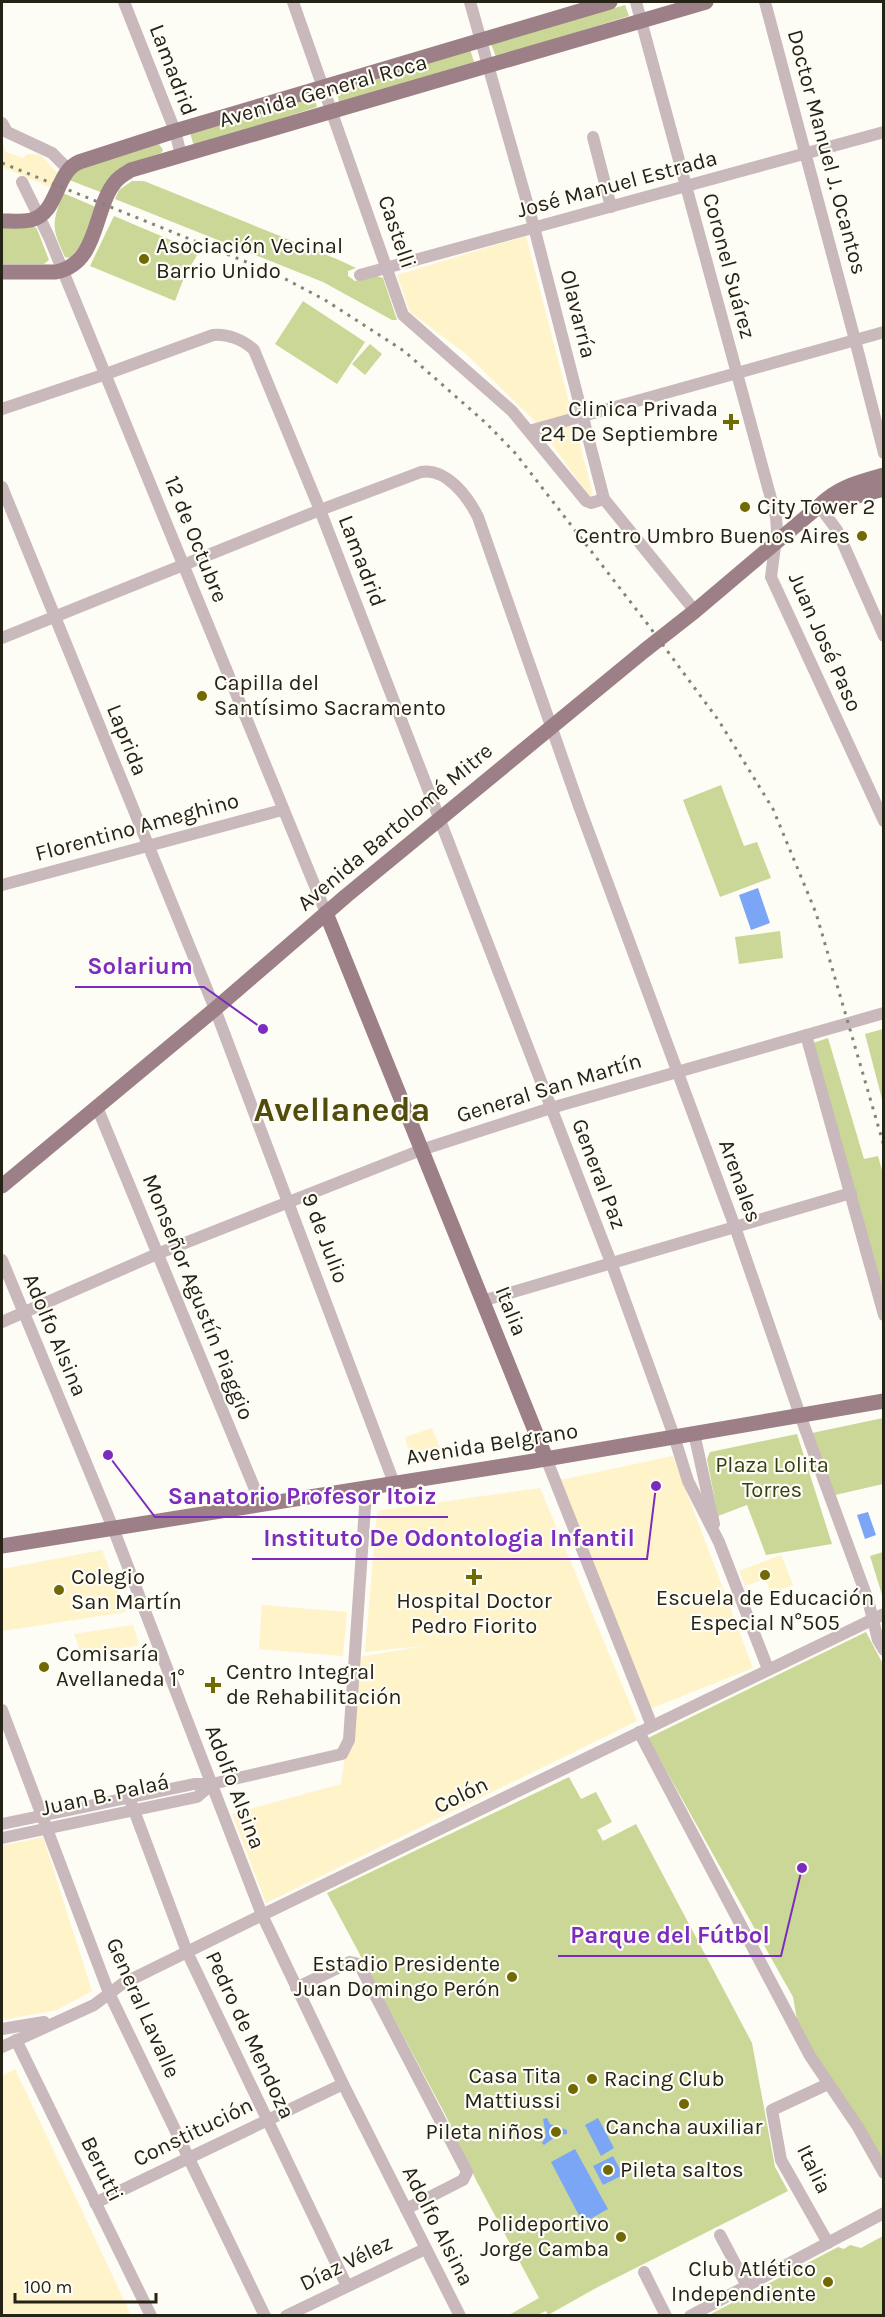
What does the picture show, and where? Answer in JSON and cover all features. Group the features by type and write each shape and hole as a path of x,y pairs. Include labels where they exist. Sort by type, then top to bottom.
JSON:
{"main road":[{"name":"Avenida General Roca","path":"68,169 79,162 175,131 610,2"},
{"name":"Avenida General Roca","path":"63,270 78,260 86,251 116,181 131,170 706,2"},
{"path":"2,221 38,217 53,200 68,169"},
{"path":"2,272 63,270"},
{"name":"Avenida Bartolomé Mitre","path":"2,1186 215,1009 326,913 695,611 819,506 830,494 843,487 884,475"},
{"name":"Avenida Bartolomé Mitre","path":"819,506 884,489"},
{"name":"Italia","path":"326,913 546,1458"},
{"name":"Avenida Belgrano","path":"2,1546 884,1401"}],"street":[{"name":"Lamadrid","path":"124,2 175,131 181,155"},
{"name":"Castelli","path":"293,2 403,315 496,395 529,431 586,501 591,503 604,498"},
{"name":"Olavarría","path":"470,2 534,227 604,498 695,611"},
{"name":"Coronel Suárez","path":"636,2 776,517 776,543"},
{"name":"Doctor Manuel J. Ocantos","path":"765,2 884,453"},
{"path":"3,125 7,132 52,153 68,169"},
{"name":"José Manuel Estrada","path":"360,276 884,132"},
{"path":"593,137 611,207"},
{"name":"12 de Octubre","path":"22,182 63,270 326,913"},
{"path":"529,431 884,332"},
{"name":"Lamadrid","path":"106,374 213,334 224,335 246,343 254,350 320,510 439,820"},
{"path":"2,409 106,374"},
{"path":"2,638 320,510 430,470 438,473 463,494 478,517 552,727"},
{"name":"Laprida","path":"2,487 215,1009"},
{"path":"819,506 837,530 884,636"},
{"name":"Juan José Paso","path":"776,543 771,572 773,582 884,821"},
{"name":"Arenales","path":"552,727 735,1227 800,1415 878,1616 878,1640 884,1650"},
{"name":"Florentino Ameghino","path":"2,885 282,810"},
{"name":"General Paz","path":"439,820 612,1265 674,1436 691,1490 719,1542 768,1669"},
{"name":"9 de Julio","path":"215,1009 394,1483"},
{"name":"General San Martín","path":"2,1322 157,1254 421,1150 551,1108 884,1013"},
{"path":"806,1035 884,1315"},
{"name":"Monseñor Agustín Piaggio","path":"97,1107 261,1504"},
{"path":"483,1301 851,1193"},
{"name":"Adolfo Alsina","path":"2,1260 113,1528 262,1915 343,2084 460,2316"},
{"name":"General Paz","path":"694,1432 719,1542"},
{"name":"Italia","path":"546,1458 652,1726"},
{"name":"Juan B. Palaá","path":"2,1824 194,1784 212,1784 342,1754 349,1740 365,1507 369,1487"},
{"name":"Colón","path":"2,2047 94,2005 122,1984 262,1915 878,1616"},
{"name":"General Lavalle","path":"2,1710 110,1993 265,2316"},
{"path":"639,1732 810,2056 858,2127 884,2173"},
{"name":"Juan B. Palaá","path":"2,1838 197,1797 212,1784"},
{"name":"Pedro de Mendoza","path":"129,1797 187,1952 347,2286"},
{"path":"296,1988 350,1962 355,1961 359,1964 467,2172 467,2177 463,2180 406,2209"},
{"name":"Colón","path":"2,2029 60,2020"},
{"name":"Berutti","path":"16,2040 151,2316"},
{"name":"Constitución","path":"95,2204 188,2157 343,2084"},
{"name":"Italia","path":"828,2084 772,2110 781,2160 828,2243"},
{"path":"690,2316 884,2213"},
{"path":"720,2235 747,2286"},
{"name":"Díaz Vélez","path":"286,2316 425,2249"},
{"path":"644,2272 666,2316"}],"shaded area":[{"path":"2,141 6,152 23,158 27,154 41,155 59,175 50,187 2,167"},
{"path":"526,236 593,495 589,496 537,423 466,354 410,312 397,275"},
{"path":"432,1428 444,1458 412,1464 405,1437"},
{"path":"673,1456 753,1668 647,1710 560,1480"},
{"path":"540,1488 637,1721 266,1903 232,1814 341,1784 360,1657 430,1645 365,1652 377,1511"},
{"name":"Colegio San Martín","path":"102,1550 126,1612 2,1631 2,1569"},
{"name":"Escuela de Educación Especial N°505","path":"781,1555 793,1585 771,1593 765,1579 745,1586 739,1571"},
{"path":"262,1605 347,1612 343,1656 259,1649"},
{"name":"Colegio San Martín","path":"133,1625 139,1645 82,1656 74,1634"},
{"path":"43,1837 92,1991 57,2010 2,2020 2,1846"},
{"path":"15,2069 131,2315 2,2315 2,2076"}],"green space":[{"path":"625,5 629,16 496,57 491,44"},
{"path":"470,49 474,62 339,103 337,90"},
{"path":"314,96 317,107 194,146 190,133"},
{"path":"159,144 163,150 161,153 125,167 103,193 69,180 75,170"},
{"path":"132,181 144,181 339,260 356,268 348,271 348,276 355,281 374,275 383,278 397,320 392,320 323,282 115,199 119,190"},
{"path":"63,193 96,207 82,244 70,258 65,257 55,232 55,219"},
{"name":"Asociación Vecinal Barrio Unido","path":"114,216 199,252 185,275 175,301 90,266"},
{"path":"2,226 33,226 37,229 49,260 44,264 2,264"},
{"path":"303,301 365,342 337,384 275,344"},
{"path":"370,344 382,354 365,375 352,364"},
{"path":"721,785 744,846 757,842 771,878 720,897 683,800"},
{"path":"780,931 783,958 739,964 735,937"},
{"path":"884,1029 883,1103 865,1034"},
{"path":"828,1038 864,1159 878,1156 884,1177 883,1303 813,1043"},
{"path":"883,1418 883,1484 835,1495 812,1433"},
{"name":"Plaza Lolita Torres","path":"797,1434 832,1544 766,1555 747,1505 718,1516 707,1459 710,1452"},
{"path":"883,1552 884,1598 870,1556"},
{"path":"866,1632 884,1666 883,2165 817,2059 797,2020 793,1997 648,1738"},
{"name":"Racing Club","path":"569,1777 581,1799 596,1792 612,1822 597,1830 603,1841 636,1824 752,2043 775,2167 788,2191 596,2288 548,2315 546,2311 537,2315 509,2315 539,2298 476,2180 446,2116 327,1893"},
{"name":"Club Atlético Independiente","path":"883,2236 883,2315 709,2315 838,2247 844,2249 850,2245 861,2248"}],"water":[{"path":"758,888 770,923 751,930 739,895"},
{"path":"868,1512 876,1535 865,1539 857,1515"},
{"name":"Pileta niños","path":"547,2118 550,2124 567,2130 567,2134 558,2135 544,2145 542,2143 546,2136 543,2119"},
{"path":"598,2118 614,2148 601,2156 585,2125"},
{"path":"575,2149 608,2209 583,2223 551,2162"},
{"name":"Pileta saltos","path":"613,2156 623,2175 603,2185 593,2166"}],"railway":[{"path":"2,163 276,274 325,300 404,351 487,424 516,454 646,622 719,721 773,809 816,913 884,1146"}],"place":[{"name":"Asociación Vecinal Barrio Unido","path":"144,259"},
{"name":"Clinica Privada 24 De Septiembre","path":"731,422"},
{"name":"City Tower 2","path":"745,507"},
{"name":"Centro Umbro Buenos Aires","path":"862,536"},
{"name":"Capilla del Santísimo Sacramento","path":"202,696"},
{"name":"Solarium","path":"263,1029"},
{"name":"Sanatorio Profesor Itoiz","path":"108,1455"},
{"name":"Instituto De Odontologia Infantil","path":"656,1486"},
{"name":"Escuela de Educación Especial N°505","path":"765,1575"},
{"name":"Hospital Doctor Pedro Fiorito","path":"474,1577"},
{"name":"Colegio San Martín","path":"59,1590"},
{"name":"Comisaría Avellaneda 1°","path":"44,1667"},
{"name":"Centro Integral de Rehabilitación","path":"213,1685"},
{"name":"Parque del Fútbol","path":"802,1868"},
{"name":"Estadio Presidente Juan Domingo Perón","path":"512,1977"},
{"name":"Racing Club","path":"592,2079"},
{"name":"Casa Tita Mattiussi","path":"573,2089"},
{"name":"Cancha auxiliar","path":"684,2104"},
{"name":"Pileta niños","path":"556,2132"},
{"name":"Pileta saltos","path":"608,2170"},
{"name":"Polideportivo Jorge Camba","path":"621,2237"},
{"name":"Club Atlético Independiente","path":"828,2282"}],"district":[{"name":"Avellaneda","path":"342,1110"}]}
